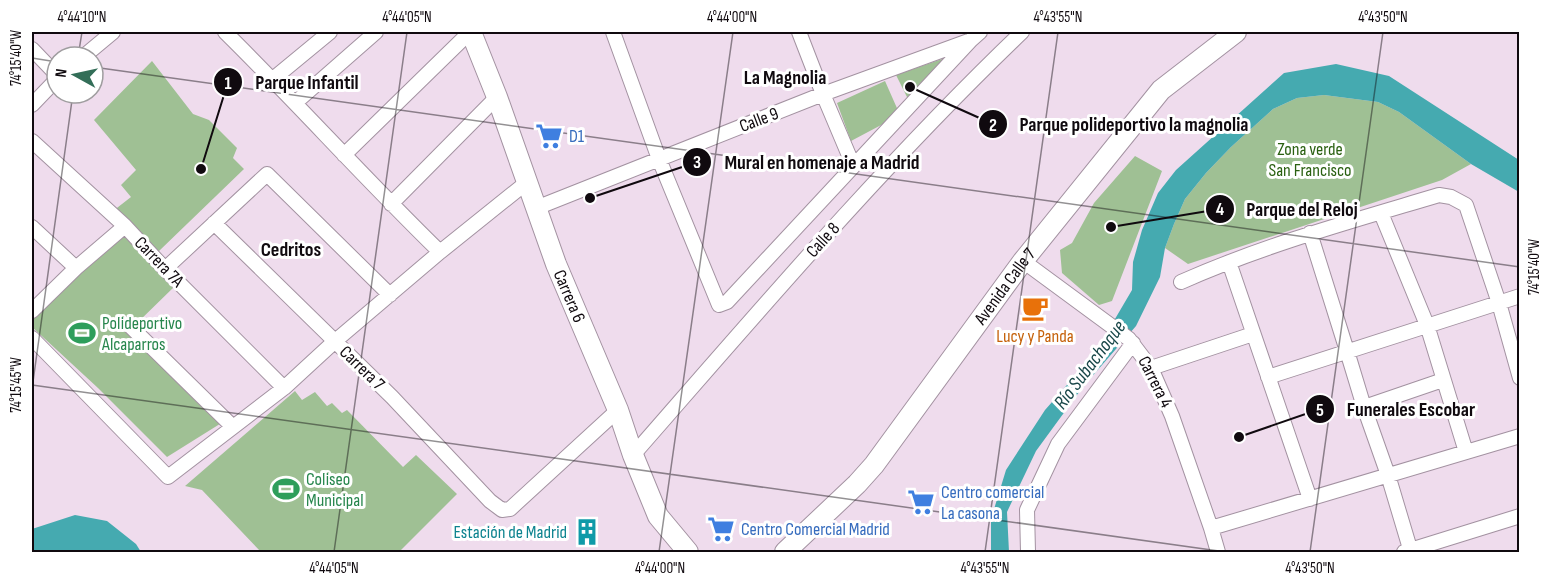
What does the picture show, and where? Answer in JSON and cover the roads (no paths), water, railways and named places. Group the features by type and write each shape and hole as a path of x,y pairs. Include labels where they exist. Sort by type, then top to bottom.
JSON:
{"main road":[{"name":"Carrera 6","path":"470,32 497,98 556,264 618,410 633,455 658,516 687,552"},
{"name":"Avenida Calle 7","path":"785,552 874,465 1023,261 1161,90 1227,34"}],"street":[{"path":"97,45 113,32"},
{"path":"225,32 440,252"},
{"path":"273,79 330,32"},
{"path":"296,103 376,32"},
{"path":"344,155 470,32"},
{"path":"628,32 614,34 660,159 719,304 727,302 973,34"},
{"path":"799,32 853,165"},
{"name":"Calle 8","path":"633,455 835,226 972,79 1022,32"},
{"name":"Calle 9","path":"536,208 973,34"},
{"path":"32,49 45,64"},
{"path":"32,105 45,90"},
{"path":"391,204 497,98"},
{"name":"Carrera 7A","path":"32,141 124,226 284,388"},
{"path":"165,269 267,174 390,295"},
{"path":"32,338 168,477 284,388 334,342 440,252 526,183"},
{"path":"1181,282 1310,233 1439,195 1451,197 1466,205 1499,303 1520,378"},
{"path":"1381,213 1427,325 1466,452"},
{"name":"Carrera 7","path":"214,224 392,397 490,501 502,510 510,509 618,410"},
{"path":"32,311 76,267 124,226"},
{"path":"32,227 76,267"},
{"path":"1310,233 1364,407 1388,475 1408,552 1520,516"},
{"name":"Carrera 4","path":"1023,261 1131,341 1151,368 1172,416 1218,552"},
{"path":"1229,262 1310,499"},
{"path":"1269,377 1520,296"},
{"path":"128,324 233,427"},
{"path":"1151,368 1253,334"},
{"path":"1028,552 1027,510 1058,444 1131,341"},
{"path":"1364,407 1443,380"},
{"path":"1211,528 1520,436"}],"water":[{"name":"Río Subachoque","path":"1336,64 1389,76 1519,160 1519,192 1471,164 1399,112 1378,102 1324,95 1297,98 1273,109 1231,147 1185,199 1165,248 1160,277 1136,326 1082,388 1036,451 1007,512 1009,552 991,552 991,519 1006,470 1045,410 1095,353 1132,290 1133,262 1142,230 1158,193 1176,170 1284,73"},
{"path":"75,515 107,521 136,544 141,552 32,552 32,529"}],"place":[{"name":"Parque polideportivo la magnolia","path":"910,87"},
{"name":"D1","path":"549,136"},
{"name":"Parque Infantil","path":"201,169"},
{"name":"Mural en homenaje a Madrid","path":"590,198"},
{"name":"Parque del Reloj","path":"1111,227"},
{"name":"Lucy y Panda","path":"1035,308"},
{"name":"Polideportivo Alcaparros","path":"82,333"},
{"name":"Funerales Escobar","path":"1239,437"},
{"name":"Coliseo Municipal","path":"286,489"},
{"name":"Centro comercial La casona","path":"921,502"},
{"name":"Centro Comercial Madrid","path":"721,529"},
{"name":"Estación de Madrid","path":"587,532"}],"district":[{"name":"La Magnolia","path":"785,78"},
{"name":"Cedritos","path":"291,250"}],"park label":[{"name":"Zona verde San Francisco","path":"1310,159"}]}
